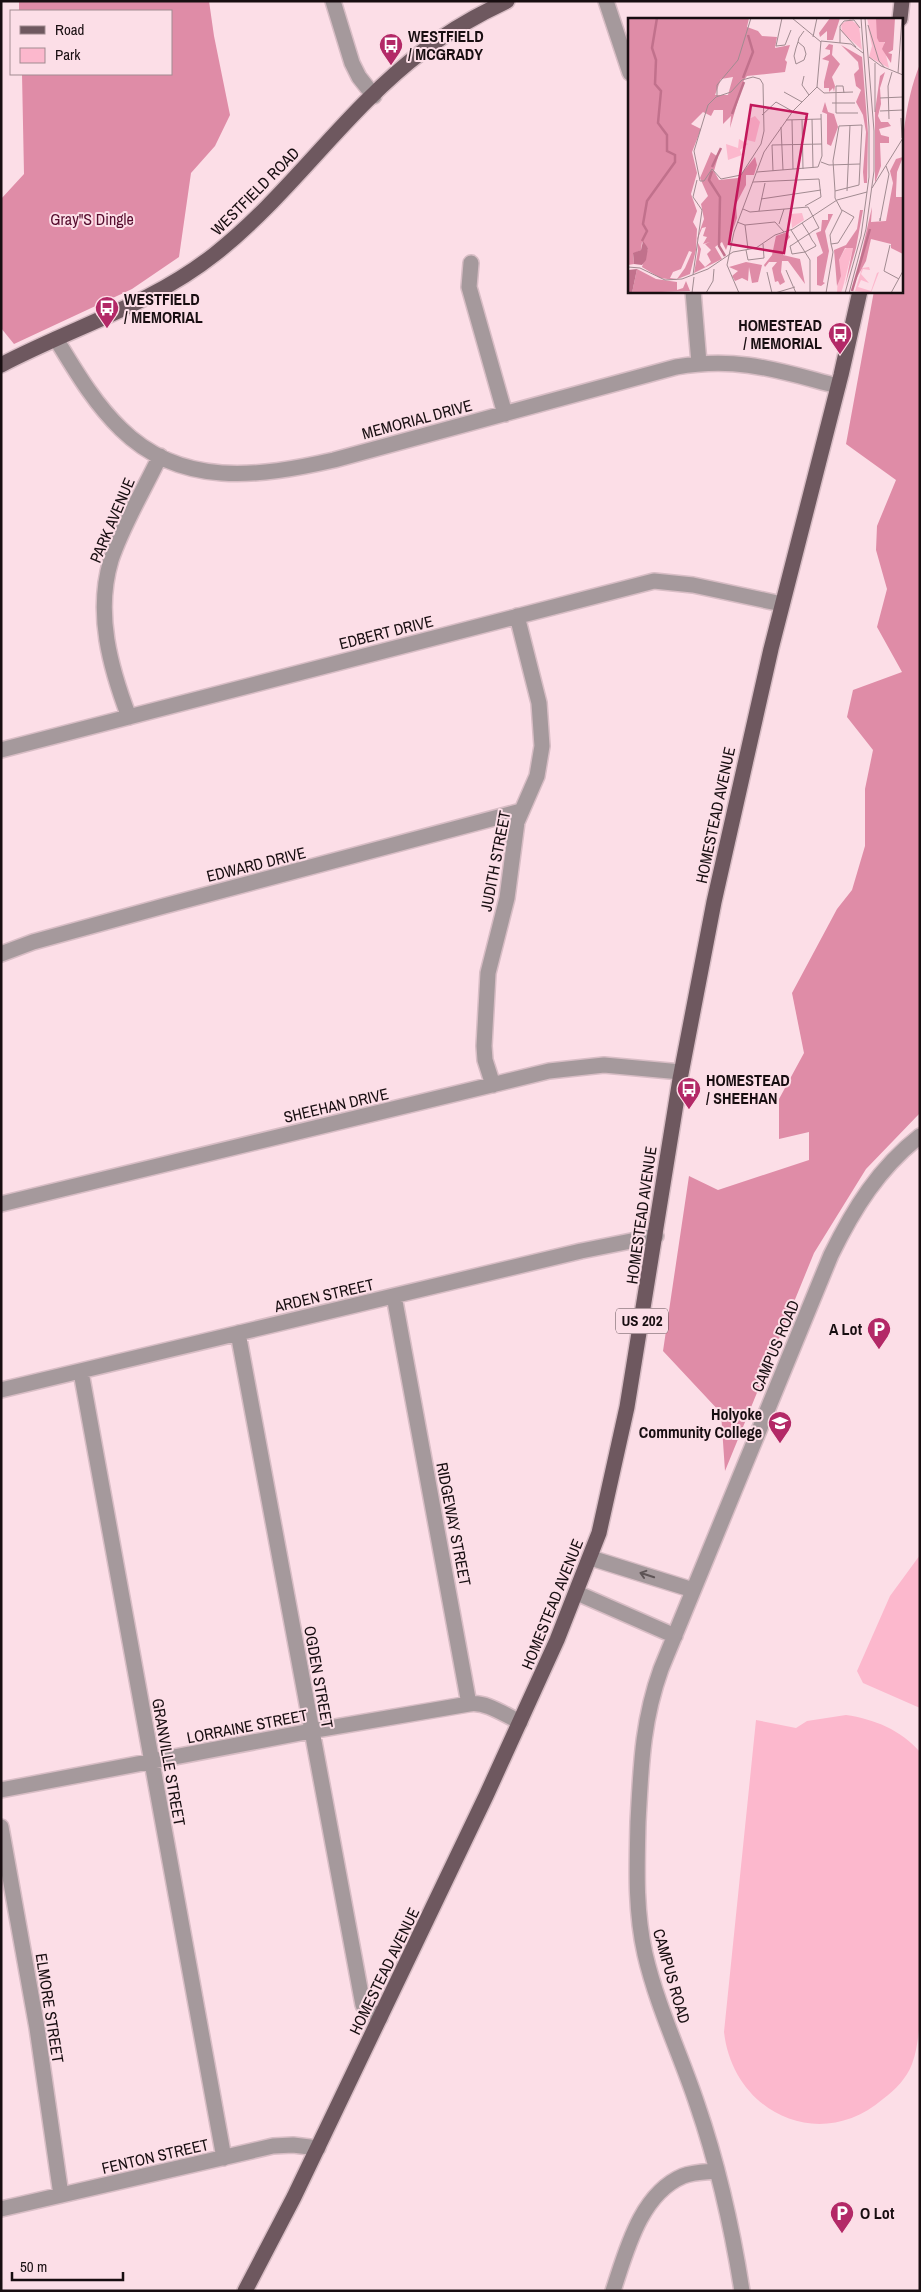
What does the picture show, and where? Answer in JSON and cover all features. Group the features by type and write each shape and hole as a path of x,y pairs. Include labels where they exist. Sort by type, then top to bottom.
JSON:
{"main road":[{"name":"WESTFIELD ROAD","path":"1,365 142,301 199,267 231,242 275,200 400,71 439,39 476,16 507,1"},
{"path":"900,18 902,1"},
{"name":"HOMESTEAD AVENUE","path":"245,2291 318,2148 520,1722 577,1594 606,1510 618,1454 656,1236 681,1072 725,849 782,604 838,386 860,292"}],"street":[{"path":"333,1 352,63 359,78 374,96"},
{"path":"606,1 628,67"},
{"path":"471,263 469,287 505,414"},
{"path":"693,292 699,363"},
{"name":"MEMORIAL DRIVE","path":"56,339 81,379 116,423 135,442 160,456 184,466 214,473 265,474 334,460 668,369 699,363 749,364 838,386"},
{"name":"PARK AVENUE","path":"129,717 110,656 105,626 104,596 108,571 115,549 160,456"},
{"name":"EDBERT DRIVE","path":"1,750 654,581 693,586 782,604"},
{"name":"JUDITH STREET","path":"493,1085 485,1060 486,988 491,956 507,898 512,846 521,811 537,776 542,739 536,688 518,616"},
{"name":"EDWARD DRIVE","path":"1,954 33,942 521,811"},
{"name":"SHEEHAN DRIVE","path":"1,1204 549,1071 591,1065 630,1066 681,1072"},
{"name":"CAMPUS ROAD","path":"742,2291 730,2223 717,2172 697,2104 654,1987 642,1937 638,1902 637,1861 643,1737 652,1692 845,1226 877,1177 904,1148 920,1136"},
{"name":"ARDEN STREET","path":"1,1390 238,1332 656,1236"},
{"name":"RIDGEWAY STREET","path":"394,1296 469,1704"},
{"name":"OGDEN STREET","path":"238,1332 363,2005 380,2018"},
{"name":"GRANVILLE STREET","path":"80,1372 150,1762 184,1931 197,2014 224,2158"},
{"path":"591,1558 693,1590"},
{"path":"577,1594 675,1636"},
{"path":"469,1704 476,1702 520,1722"},
{"name":"LORRAINE STREET","path":"1,1790 311,1731 469,1704"},
{"name":"ELMORE STREET","path":"1,1827 37,2028 61,2195"},
{"name":"FENTON STREET","path":"1,2209 273,2146 293,2145 318,2148"},
{"path":"613,2291 635,2231 652,2200 682,2176 697,2172 717,2172"}],"green space":[{"name":"Gray\"S Dingle","path":"19,1 209,1 230,115 215,146 191,173 179,257 132,289 14,344 1,328 1,199 24,174 22,75 172,75 172,10 19,10"},
{"path":"920,64 920,1113 866,1169 814,1253 725,1471 721,1413 663,1351 689,1176 718,1190 809,1160 809,1132 779,1139 779,1099 804,1053 792,993 837,909 852,890 865,846 865,789 873,750 847,717 853,690 902,672 877,627 887,589 876,550 877,526 896,480 846,444 874,292 904,292 904,132 911,90"},
{"path":"920,1555 920,1708 863,1683 857,1671 890,1596"},
{"path":"846,1715 867,1719 896,1732 913,1744 920,1752 920,2023 916,2049 910,2069 892,2092 858,2115 832,2123 807,2123 783,2116 761,2103 744,2084 731,2060 724,2032 756,1720 796,1728 807,1721"}],"place":[{"name":"WESTFIELD / MCGRADY","path":"391,66"},
{"name":"WESTFIELD / MEMORIAL","path":"107,329"},
{"name":"HOMESTEAD / MEMORIAL","path":"840,355"},
{"name":"HOMESTEAD / SHEEHAN","path":"689,1110"},
{"name":"A Lot","path":"879,1350"},
{"name":"Holyoke Community College","path":"780,1444"},
{"name":"O Lot","path":"842,2234"}]}
